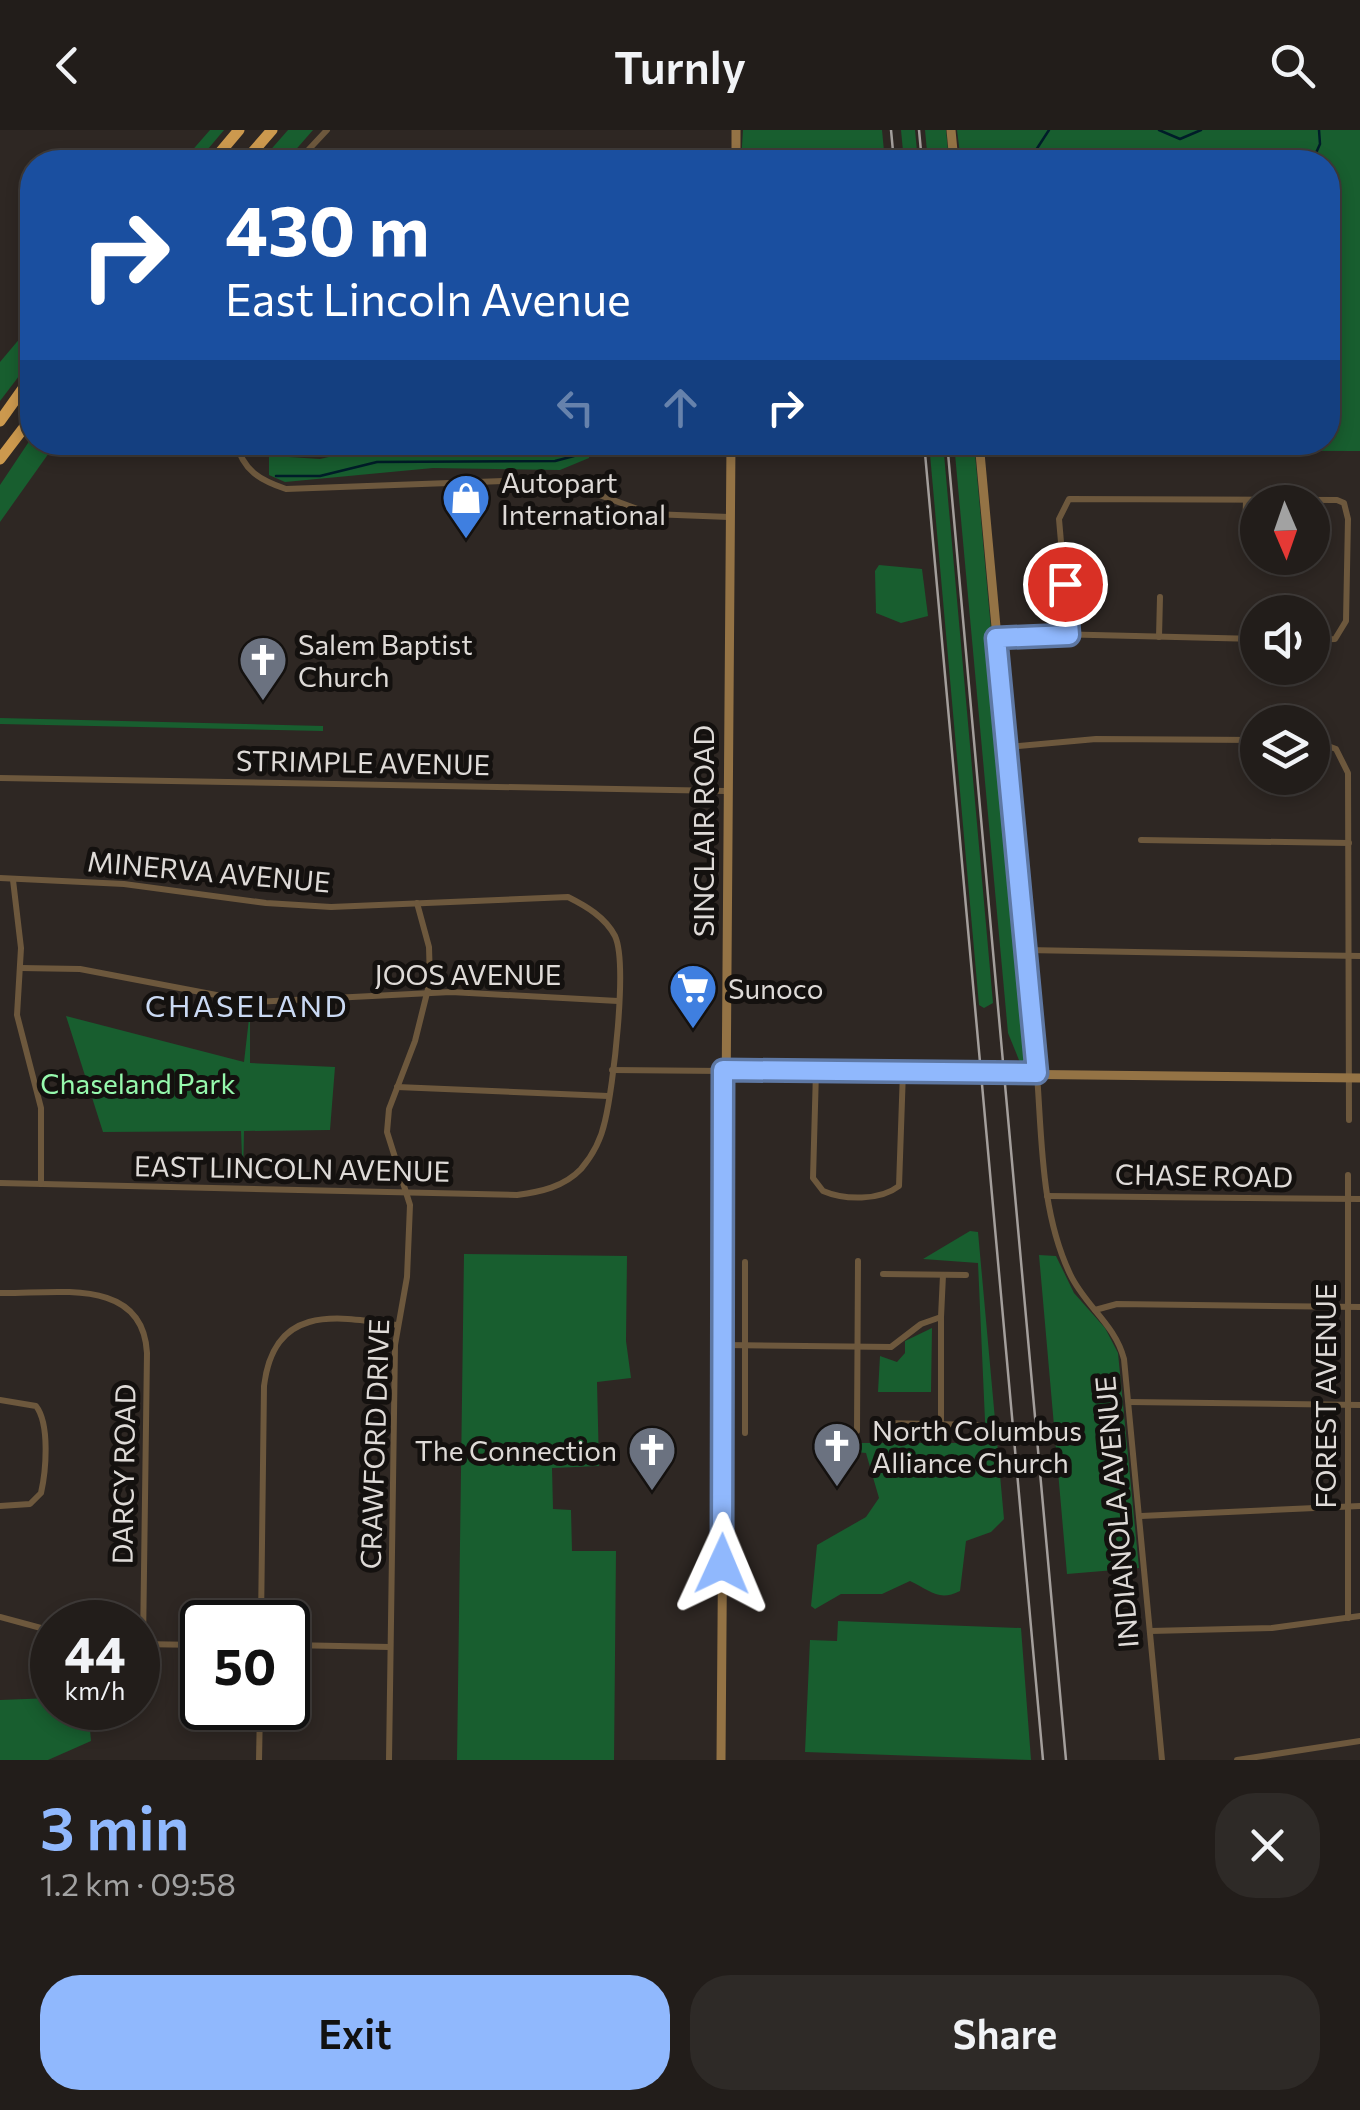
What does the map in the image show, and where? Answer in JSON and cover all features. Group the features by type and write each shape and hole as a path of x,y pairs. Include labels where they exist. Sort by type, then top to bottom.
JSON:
{"highway":[{"path":"222,150 240,130"},
{"path":"254,150 272,130"},
{"path":"0,420 20,392"},
{"path":"0,458 20,432"}],"main road":[{"name":"SINCLAIR ROAD","path":"721,1760 725,791 731,455"},
{"name":"INDIANOLA AVENUE","path":"980,455 1037,1073"},
{"path":"723,1070 1360,1078"}],"street":[{"path":"308,150 327,130"},
{"path":"239,455 258,480 286,489 556,479 651,514 729,516"},
{"path":"1069,635 1058,519 1063,504 1076,497 1240,500"},
{"path":"1330,503 1344,504 1348,519 1346,621 1341,635 1330,637"},
{"path":"1159,638 1160,598"},
{"path":"996,638 1069,635 1240,639"},
{"path":"1007,747 1096,739 1240,740"},
{"path":"1330,747 1336,749 1348,773 1349,1120"},
{"name":"STRIMPLE AVENUE","path":"0,778 725,791"},
{"path":"1141,840 1349,843"},
{"name":"MINERVA AVENUE","path":"0,878 124,884 287,905 568,897 591,908 614,936 622,971 618,1000"},
{"path":"13,880 21,968 16,1015 41,1108 41,1184"},
{"name":"CRAWFORD DRIVE","path":"389,1760 397,1325 409,1249 406,1193 388,1132 397,1087 428,993 429,947 416,903"},
{"path":"1026,950 1360,956"},
{"name":"JOOS AVENUE","path":"21,968 80,969 253,1002 428,993 618,1000"},
{"path":"397,1087 608,1096 618,1000"},
{"path":"612,1070 723,1070"},
{"path":"816,1070 814,1178 831,1194 861,1196 890,1192 902,1176 902,1071"},
{"name":"INDIANOLA AVENUE","path":"1037,1073 1048,1196 1064,1260 1080,1294 1121,1348 1141,1516 1162,1760"},
{"name":"EAST LINCOLN AVENUE","path":"0,1183 518,1196 562,1184 578,1172 596,1149 608,1096"},
{"name":"FOREST AVENUE","path":"1348,1175 1348,1618"},
{"name":"CHASE ROAD","path":"1048,1196 1360,1199"},
{"path":"858,1261 858,1431"},
{"path":"744,1433 745,1262"},
{"path":"882,1274 966,1275"},
{"path":"941,1424 943,1275"},
{"name":"DARCY ROAD","path":"0,1293 92,1294 132,1308 144,1329 148,1353 141,1600"},
{"path":"1095,1310 1116,1304 1360,1307"},
{"path":"723,1345 891,1347 921,1324 941,1317"},
{"path":"261,1600 264,1386 270,1358 286,1334 316,1318 351,1318 397,1325"},
{"path":"0,1400 22,1400 36,1406 43,1422 43,1486 36,1499 23,1506 0,1506"},
{"path":"1129,1402 1360,1405"},
{"path":"882,1424 980,1425"},
{"path":"1141,1516 1360,1506"},
{"path":"0,1616 30,1625"},
{"path":"1150,1631 1234,1630 1360,1616"},
{"path":"310,1645 390,1647"},
{"path":"259,1760 260,1730"},
{"path":"1237,1760 1360,1741"}],"green space":[{"path":"210,130 224,130 207,150 192,150"},
{"path":"288,130 313,130 296,150 270,150"},
{"path":"743,130 882,130 884,150 742,150"},
{"path":"901,130 915,130 917,150 903,150"},
{"path":"925,130 946,130 948,150 927,150"},
{"path":"957,130 1360,130 1360,451 1340,451 1340,150 960,150"},
{"path":"20,338 20,375 0,401 0,362"},
{"path":"20,455 47,455 0,522 0,485"},
{"path":"337,455 589,455 560,470 433,468 285,482 269,475 269,457 320,459"},
{"path":"930,455 944,455 993,1003 984,1008 979,1005"},
{"path":"955,455 975,455 1023,980 1028,1056 1021,1065 1008,1033"},
{"path":"879,565 922,569 928,616 901,623 876,613 875,571"},
{"path":"0,718 323,726 323,731 0,724"},
{"name":"Chaseland Park","path":"250,1010 250,1063 335,1067 330,1130 244,1131 243,1181 241,1131 103,1132 66,1016 244,1062"},
{"path":"970,1231 978,1232 1004,1519 991,1532 966,1541 960,1591 940,1595 910,1581 882,1594 841,1594 815,1609 811,1606 817,1545 866,1517 879,1498 866,1453 825,1449 826,1443 986,1443 978,1263 923,1259"},
{"path":"464,1254 627,1256 626,1341 631,1378 597,1382 599,1466 552,1468 553,1509 571,1510 572,1551 616,1551 614,1760 457,1760"},
{"path":"1039,1255 1056,1256 1074,1293 1105,1328 1118,1353 1139,1568 1067,1574"},
{"path":"932,1328 931,1392 878,1392 880,1356 897,1362 905,1353 905,1341"},
{"path":"838,1621 1021,1628 1031,1760 805,1752 810,1640 837,1641"},
{"path":"30,1699 30,1730 90,1730 91,1741 48,1760 0,1760 0,1700"}],"waterway":[{"path":"1036,150 1049,130"},
{"path":"1159,130 1180,139 1201,130"},
{"path":"1317,150 1319,130"},
{"path":"276,476 320,476 377,462 555,461 574,455"}],"railway":[{"path":"891,130 893,150"},
{"path":"919,130 921,150"},
{"path":"925,455 1043,1760"},
{"path":"948,455 1066,1760"}],"place":[{"name":"Autopart International","path":"466,540"},
{"name":"Salem Baptist Church","path":"263,702"},
{"name":"Sunoco","path":"693,1030"},
{"name":"North Columbus Alliance Church","path":"837,1488"},
{"name":"The Connection","path":"652,1492"}],"district":[{"name":"CHASELAND","path":"247,1004"}],"route":[{"path":"722,1564 723,1070 1037,1073 996,638 1069,635 1065,584"}]}
